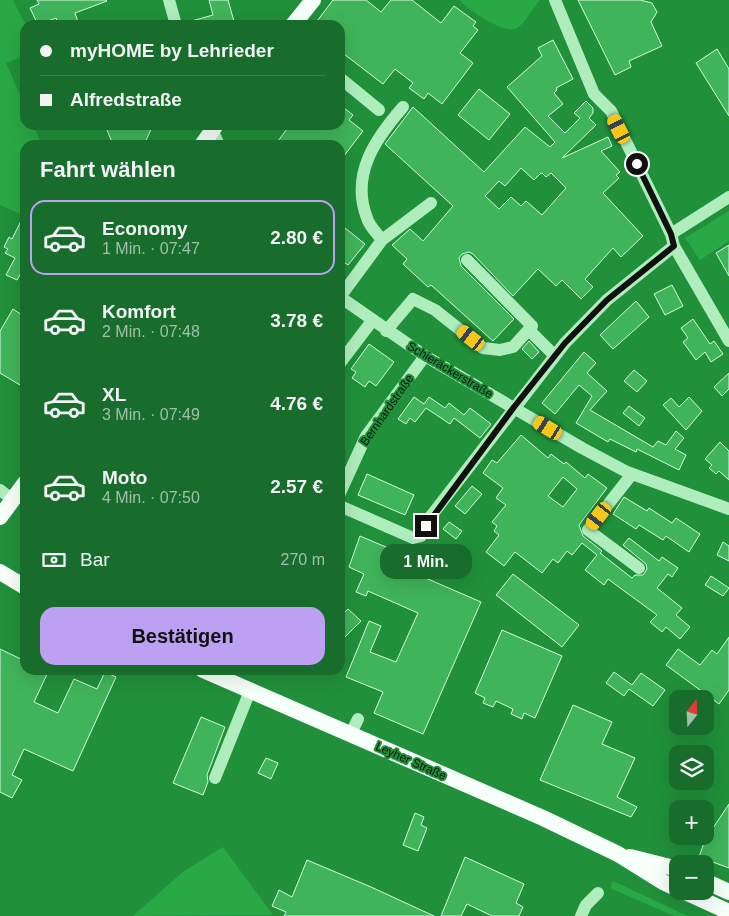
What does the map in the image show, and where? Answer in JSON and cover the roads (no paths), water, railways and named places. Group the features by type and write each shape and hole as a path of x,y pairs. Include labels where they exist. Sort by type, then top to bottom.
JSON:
{"main road":[{"path":"297,20 312,0"},
{"path":"0,516 20,490"},
{"path":"0,572 20,584"},
{"name":"Leyher Straße","path":"214,675 535,814 618,854 669,885"},
{"name":"Leyher Straße","path":"618,854 669,867"},
{"path":"714,885 729,892"},
{"path":"703,900 729,912"}],"street":[{"path":"169,0 175,20"},
{"path":"555,0 594,94 611,112 673,240 721,331 729,341"},
{"path":"345,82 379,110"},
{"path":"382,240 367,219 362,194 363,169 371,148 383,129 403,107"},
{"path":"345,508 413,538 421,536 431,516 555,356 607,300 673,240 729,197"},
{"path":"345,290 382,240 431,203"},
{"path":"386,331 413,299 435,310 483,348 500,350 513,347 532,326 467,260"},
{"name":"Schieräckerstraße","path":"345,301 386,331 425,356 582,448 632,474 729,509"},
{"path":"345,356 372,320"},
{"path":"528,330 555,356"},
{"name":"Bernhardstraße","path":"345,482 366,436 425,356"},
{"path":"632,474 588,530 639,568"},
{"path":"0,490 13,500"},
{"path":"215,778 250,691"},
{"path":"350,735 358,718"},
{"path":"581,916 586,905 598,893"}]}
